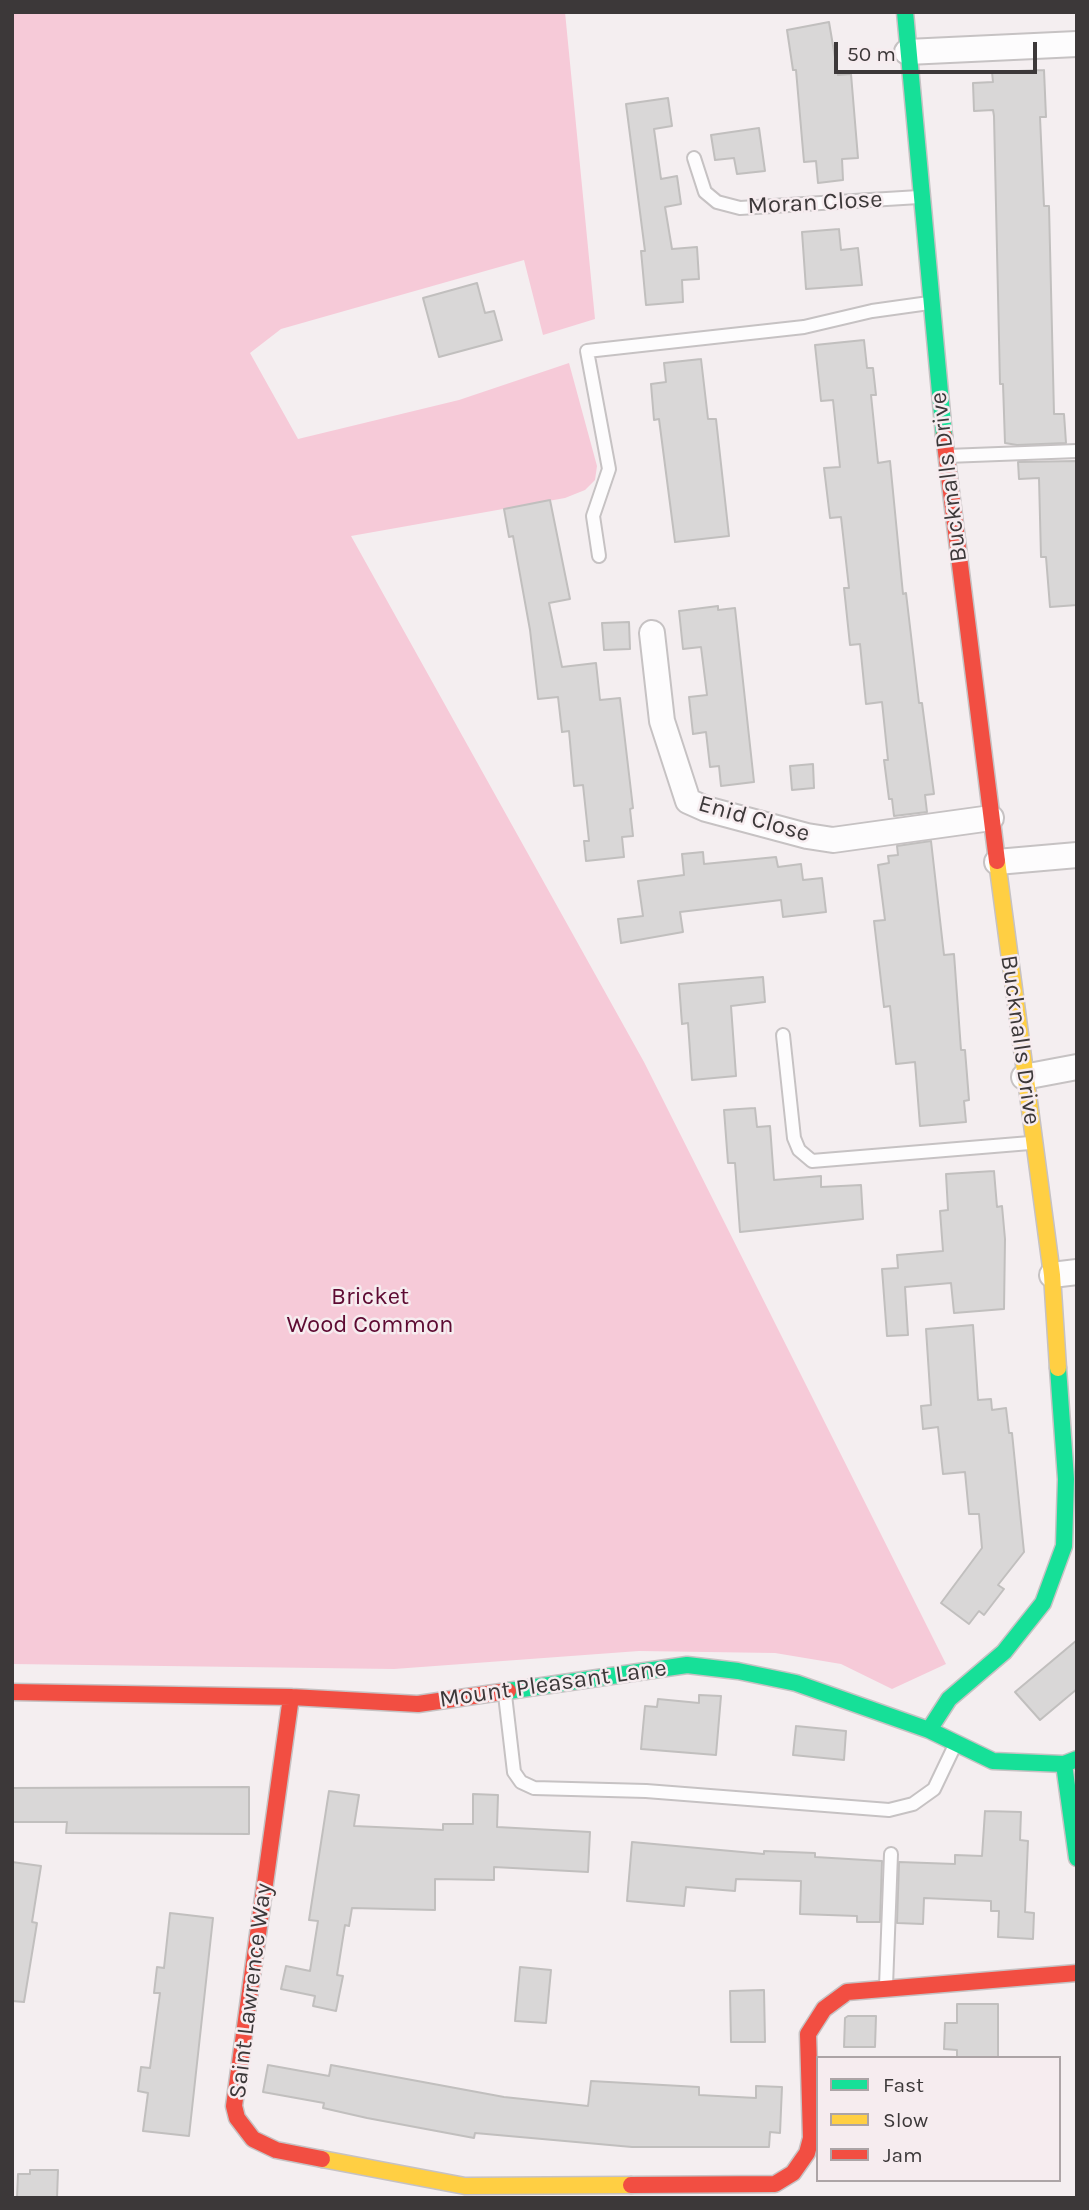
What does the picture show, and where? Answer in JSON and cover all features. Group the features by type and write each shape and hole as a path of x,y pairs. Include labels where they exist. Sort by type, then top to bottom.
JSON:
{"street":[{"name":"Bucknalls Drive","path":"905,12 946,456 1024,1077 1052,1275 1066,1479 1064,1546 1043,1603 1004,1652 949,1699 929,1730"},
{"path":"907,52 1077,44"},
{"name":"Enid Close","path":"652,633 662,721 688,801 757,823 833,839 991,818"},
{"path":"997,862 1077,855"},
{"path":"1024,1077 1077,1067"},
{"path":"1052,1275 1077,1272"},
{"name":"Mount Pleasant Lane","path":"12,1692 290,1697 418,1704 687,1665 738,1671 796,1683 929,1730 955,1745 993,1761 1070,1761"},
{"name":"Saint Lawrence Way","path":"290,1697 234,2106 237,2118 253,2139 276,2150 465,2186 790,2188 811,2138 808,2034 824,2009 847,1992 1077,1973"},
{"path":"1070,1761 1077,1858"}],"lane":[{"name":"Moran Close","path":"694,158 705,192 717,202 740,208 923,197"},
{"path":"599,556 593,516 609,469 587,351 804,327 872,311 930,303"},
{"path":"946,456 1077,451"},
{"path":"783,1035 794,1138 799,1150 812,1161 1034,1143"},
{"path":"504,1691 510,1761 521,1782 534,1787 646,1791 889,1810 913,1804 934,1789 955,1745"},
{"path":"886,1990 891,1854"}],"green space":[{"name":"Bricket Wood Common","path":"12,12 565,12 595,319 543,335 524,260 281,329 250,353 298,439 459,400 569,363 597,466 595,480 585,490 565,498 351,536 644,1062 946,1664 892,1689 841,1664 775,1653 639,1651 394,1669 12,1664"}],"building":[{"path":"829,22 838,75 851,74 858,158 842,159 843,180 818,183 816,161 804,162 796,70 793,70 787,30"},
{"path":"1044,70 1046,117 1040,117 1044,206 1049,206 1054,414 1064,414 1066,443 1017,445 1005,443 1003,384 1000,384 994,116 993,110 974,111 973,83 993,82 992,72"},
{"path":"668,98 672,126 654,129 661,179 677,176 681,204 665,207 672,249 697,247 699,279 682,280 683,302 646,305 641,251 645,251 626,104"},
{"path":"759,128 765,171 737,174 734,158 715,160 711,135"},
{"path":"839,229 841,250 858,248 862,285 806,289 802,232"},
{"path":"477,283 485,313 494,311 502,340 439,357 423,298"},
{"path":"864,340 867,368 873,368 876,395 871,395 878,463 890,461 903,594 906,593 919,703 922,703 934,794 925,795 927,812 894,816 884,760 888,760 882,702 866,704 860,644 850,645 844,588 849,588 841,517 830,518 824,468 840,467 833,400 821,401 815,345"},
{"path":"701,359 708,419 716,419 729,536 675,542 659,419 654,420 651,384 666,382 664,363"},
{"path":"1077,461 1077,605 1050,607 1046,557 1041,557 1039,478 1019,479 1018,462"},
{"path":"550,500 570,599 549,603 562,667 596,663 600,700 620,698 633,808 630,809 633,836 622,837 624,857 586,861 584,841 589,841 583,785 574,786 569,731 562,732 558,697 538,699 530,630 513,536 509,537 504,509"},
{"path":"718,606 718,610 735,608 754,782 721,786 719,766 710,767 706,732 693,734 689,697 707,695 701,647 683,649 679,611"},
{"path":"629,622 630,649 604,650 602,623"},
{"path":"813,764 814,788 792,790 790,766"},
{"path":"931,841 944,955 954,954 961,1050 965,1050 969,1100 964,1101 966,1122 920,1126 915,1062 896,1064 890,1006 884,1007 874,921 885,920 878,865 889,863 888,856 898,855 897,846"},
{"path":"703,852 704,864 776,857 778,867 801,864 803,880 822,878 826,912 783,917 781,900 680,912 683,932 621,943 618,919 643,916 638,881 684,875 682,854"},
{"path":"763,977 765,1002 731,1006 736,1076 692,1080 688,1023 682,1024 679,984"},
{"path":"755,1108 757,1127 770,1126 774,1180 821,1176 821,1187 861,1185 863,1219 740,1232 735,1163 728,1163 724,1110"},
{"path":"994,1171 997,1207 1002,1206 1005,1239 1004,1309 954,1313 951,1283 905,1287 908,1335 887,1336 882,1269 898,1268 897,1255 943,1251 940,1211 948,1210 946,1174"},
{"path":"973,1325 978,1400 991,1399 992,1410 1006,1408 1009,1433 1012,1433 1024,1552 998,1585 1004,1589 984,1615 979,1611 969,1624 941,1603 982,1548 979,1514 969,1514 965,1472 943,1474 938,1427 923,1429 921,1406 931,1405 926,1329"},
{"path":"1077,1640 1077,1689 1040,1720 1015,1692"},
{"path":"699,1695 721,1696 716,1755 641,1749 645,1706 657,1707 658,1699 699,1703"},
{"path":"796,1726 846,1731 844,1760 793,1755"},
{"path":"249,1787 249,1834 66,1833 67,1822 12,1822 12,1788"},
{"path":"329,1791 359,1795 354,1826 443,1830 443,1824 473,1824 473,1794 498,1795 497,1827 590,1832 588,1872 494,1867 494,1880 435,1879 435,1910 352,1908 349,1926 345,1925 337,1975 343,1976 336,2011 313,2006 315,1996 281,1989 286,1966 310,1971 318,1921 309,1920"},
{"path":"985,1811 1021,1812 1020,1840 1028,1841 1025,1912 1034,1913 1033,1939 998,1937 999,1911 991,1911 991,1901 924,1898 923,1924 897,1923 899,1862 955,1864 955,1855 982,1856"},
{"path":"632,1842 764,1854 764,1851 815,1853 815,1857 882,1861 880,1922 857,1922 857,1916 800,1914 801,1881 736,1879 735,1891 686,1887 684,1906 627,1901"},
{"path":"12,1862 41,1866 32,1922 37,1923 24,2002 12,2001"},
{"path":"170,1913 213,1918 189,2136 143,2131 148,2093 138,2091 141,2067 150,2068 160,1993 154,1993 157,1967 164,1968"},
{"path":"520,1967 551,1970 546,2023 515,2021"},
{"path":"764,1990 765,2042 731,2042 730,1991"},
{"path":"957,2004 998,2004 998,2056 957,2056 957,2050 944,2049 945,2023 957,2023"},
{"path":"876,2016 875,2047 844,2047 845,2018"},
{"path":"268,2065 329,2076 331,2065 504,2097 588,2106 591,2081 699,2087 699,2095 756,2098 756,2086 782,2087 780,2133 770,2132 769,2147 632,2147 475,2133 474,2138 367,2118 323,2108 324,2103 263,2092"},
{"path":"30,2170 58,2170 57,2198 17,2198 18,2174 30,2174"}],"traffic: fast":[{"path":"905,12 944,436"},
{"path":"929,1730 949,1699 1004,1652 1043,1603 1064,1546 1066,1479 1058,1368"},
{"path":"508,1691 687,1665 738,1671 796,1683 929,1730 993,1761 1064,1764 1077,1759"},
{"path":"1064,1764 1077,1858"}],"traffic: slow":[{"path":"997,861 1052,1275 1058,1368"},
{"path":"322,2159 465,2186 631,2185"}],"traffic: jam":[{"path":"944,436 997,861"},
{"path":"12,1692 291,1697 418,1704 508,1691"},
{"path":"291,1697 234,2106 237,2118 253,2139 276,2150 322,2159"},
{"path":"631,2185 775,2184 793,2173 807,2153 811,2138 808,2034 824,2009 847,1992 1077,1973"}]}
